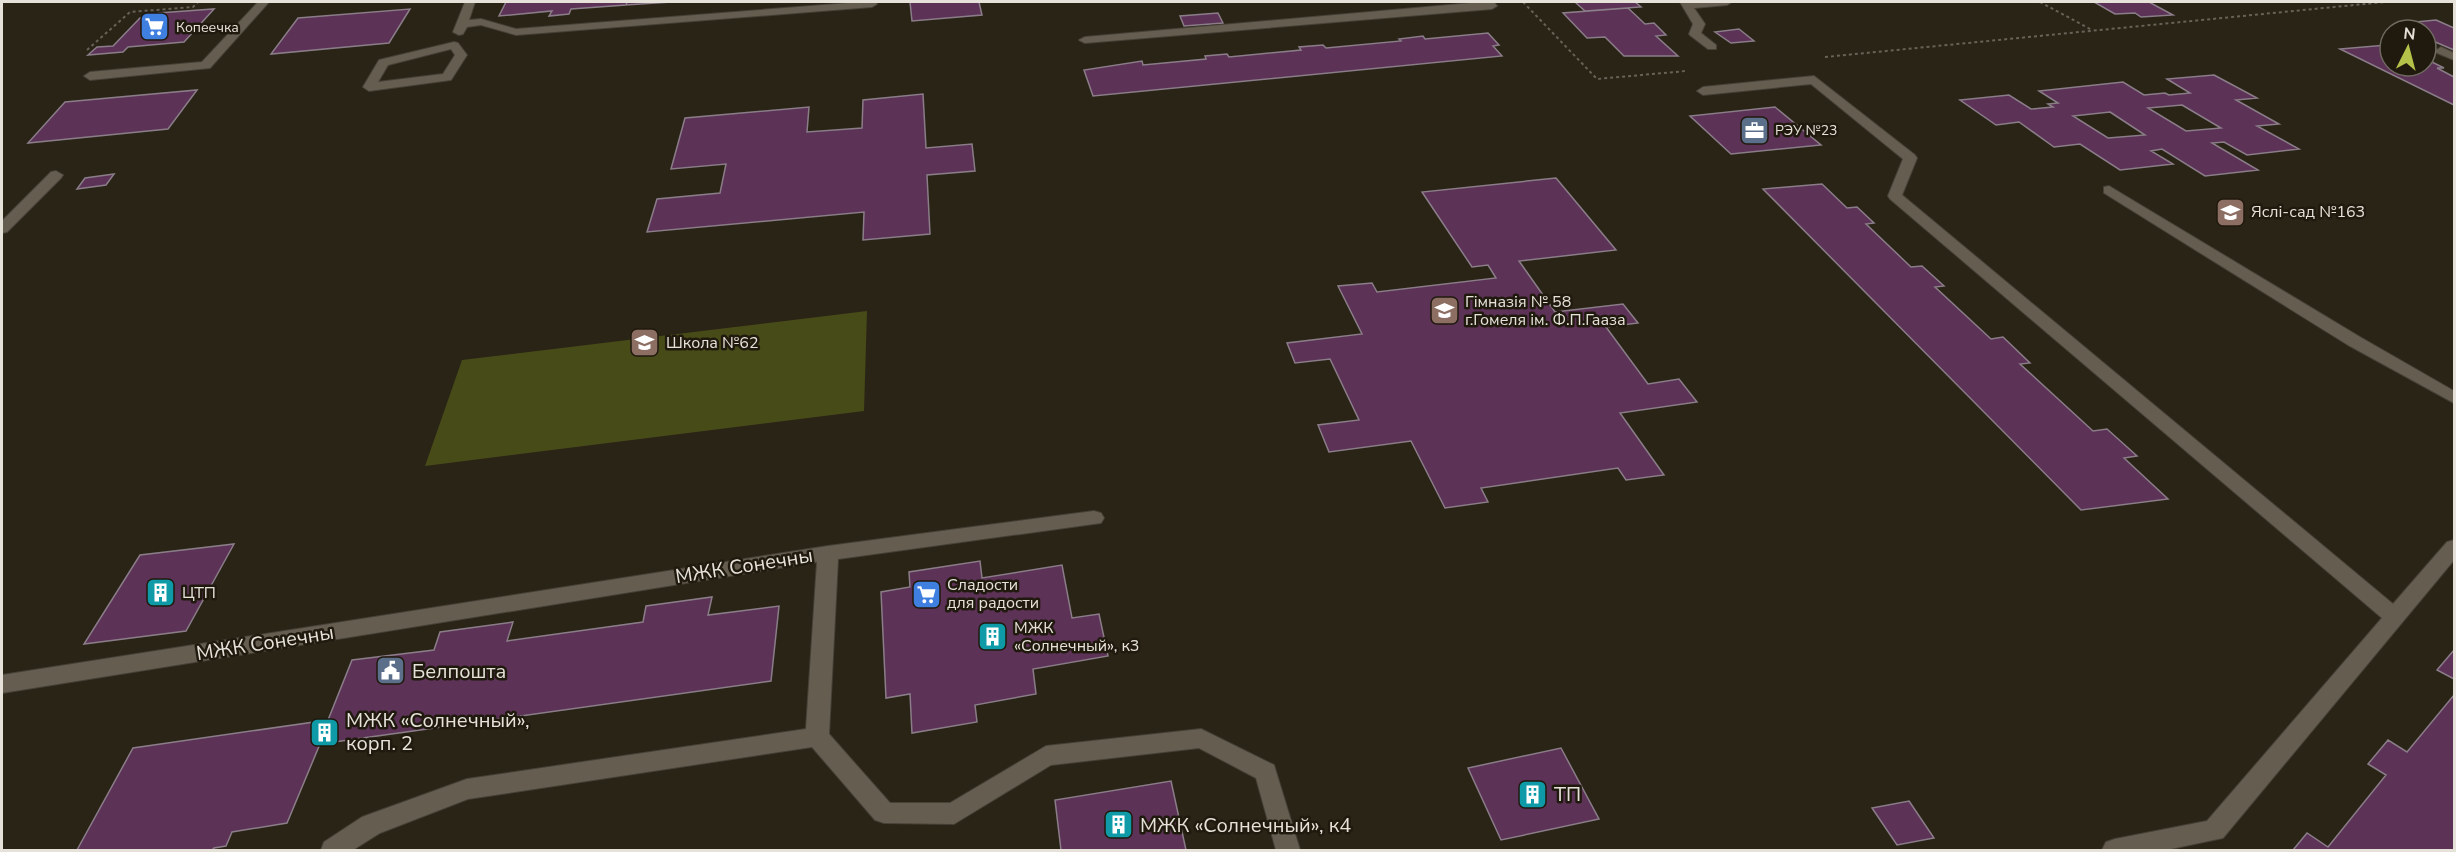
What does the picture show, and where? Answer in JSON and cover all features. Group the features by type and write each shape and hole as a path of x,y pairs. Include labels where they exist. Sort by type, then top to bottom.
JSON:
{"lane":[{"path":"90,76 206,65 264,2"},
{"path":"454,45 470,2"},
{"path":"1085,40 1492,6 1488,2"},
{"path":"1712,47 1695,34 1699,24 1687,3 1727,2"},
{"path":"461,24 480,22 516,32 872,4"},
{"path":"454,45 461,55 447,77 369,87 383,63 454,45"},
{"path":"2441,51 2454,57"},
{"path":"1703,91 1814,80 1910,158 1895,196 2396,618"},
{"path":"2,229 56,175"},
{"path":"2109,190 2354,341 2454,398"},
{"path":"828,553 1094,518"},
{"path":"2115,850 2214,830 2454,548"},
{"name":"МЖК Сонечны","path":"2,684 828,553 817,737"},
{"path":"333,850 371,825 467,789 817,737 884,813 954,814 1046,756 1202,738 1266,772 1288,850"}],"path":[{"path":"90,76 73,77 84,64 79,57 130,12 193,7 198,2"},
{"path":"1522,2 1597,79 1692,70"},
{"path":"2040,2 2093,30"},
{"path":"1822,57 2385,2"}],"green space":[{"path":"867,311 864,411 425,466 462,360"}],"building":[{"path":"506,2 627,2 626,5 571,9 569,14 549,16 552,11 499,16"},
{"path":"627,2 672,2 626,5"},
{"path":"910,2 979,2 982,15 912,21"},
{"path":"1575,2 1635,2 1641,7 1585,11"},
{"path":"2094,2 2149,2 2173,15 2141,17 2135,13 2115,14"},
{"path":"1628,8 1645,24 1654,23 1666,35 1656,36 1678,56 1624,56 1605,37 1587,38 1563,13"},
{"path":"214,9 184,42 128,47 123,52 88,55 97,47 113,46 140,18 155,17 158,13"},
{"path":"410,9 389,43 271,54 298,18"},
{"path":"1218,13 1223,23 1184,26 1180,16"},
{"path":"2438,21 2454,28 2454,50 2438,43"},
{"path":"1739,29 1754,41 1731,43 1715,32"},
{"path":"1488,33 1499,45 1493,46 1502,56 1093,96 1084,70 1142,61 1143,65 1206,59 1205,56 1227,54 1229,57 1301,50 1299,47 1323,45 1326,48 1401,41 1399,39 1423,36 1425,39"},
{"path":"2378,46 2378,68 2340,49"},
{"path":"2438,69 2454,77 2454,105 2399,78 2438,78"},
{"path":"2214,75 2257,98 2236,100 2279,124 2257,126 2299,149 2247,155 2224,142 2212,143 2258,170 2205,176 2162,149 2151,151 2173,164 2120,170 2080,144 2054,147 2019,122 1996,125 1960,100 2009,95 2031,109 2053,107 2048,104 2058,103 2039,91 2123,82 2144,95 2190,93 2167,79","holes":["2182,105 2221,128 2186,131 2148,108","2110,112 2145,135 2108,138 2073,116"]},
{"path":"197,90 168,129 28,143 65,102"},
{"path":"923,94 926,148 972,144 975,171 927,175 930,234 863,240 864,212 647,232 657,199 720,193 726,164 671,169 685,118 809,107 807,132 862,128 863,100"},
{"name":"РЭУ №23","path":"1775,107 1821,145 1731,154 1690,116"},
{"path":"114,174 106,185 77,189 85,178"},
{"path":"1556,178 1616,250 1519,261 1555,312 1623,304 1638,323 1606,327 1648,384 1679,379 1697,402 1620,413 1664,475 1626,480 1618,468 1481,488 1488,502 1445,508 1411,441 1329,452 1318,425 1359,420 1330,359 1295,363 1287,343 1362,334 1338,286 1372,283 1377,292 1496,278 1488,265 1472,267 1422,192"},
{"path":"1822,184 1847,208 1857,207 1874,223 1866,224 1911,267 1922,266 1944,286 1935,287 1991,339 2003,337 2030,363 2020,364 2093,431 2107,429 2137,456 2124,458 2168,499 2081,510 1763,189"},
{"name":"ЦТП","path":"234,544 186,631 84,644 140,555"},
{"name":"МЖК «Солнечный», к3","path":"980,561 982,578 1062,565 1072,618 1099,614 1108,656 1033,669 1036,694 975,705 977,722 912,733 910,694 886,698 881,592 910,587 909,572"},
{"name":"МЖК «Солнечный», корп. 2","path":"712,597 708,615 779,606 771,681 320,744 287,823 232,832 226,846 212,850 77,850 133,748 328,720 352,660 434,650 440,632 513,622 507,641 643,622 646,606"},
{"path":"2454,650 2454,679 2437,670"},
{"path":"2454,695 2454,850 2293,850 2307,833 2328,847 2386,775 2368,764 2388,740 2407,752"},
{"name":"ТП","path":"1561,748 1599,819 1501,840 1468,768"},
{"name":"МЖК «Солнечный», к4","path":"1171,781 1186,850 1061,850 1055,800"},
{"path":"1909,801 1934,838 1897,845 1872,808"}],"place":[{"name":"Копеечка","path":"155,27"},
{"name":"РЭУ №23","path":"1754,130"},
{"name":"Яслі-сад №163","path":"2230,212"},
{"name":"Гімназія № 58 г.Гомеля ім. Ф.П.Гааза","path":"1444,311"},
{"name":"Школа №62","path":"645,343"},
{"name":"ЦТП","path":"161,593"},
{"name":"Сладости для радости","path":"926,594"},
{"name":"МЖК «Солнечный», к3","path":"993,637"},
{"name":"Белпошта","path":"391,671"},
{"name":"МЖК «Солнечный», корп. 2","path":"325,732"},
{"name":"ТП","path":"1533,794"},
{"name":"МЖК «Солнечный», к4","path":"1119,825"}]}
